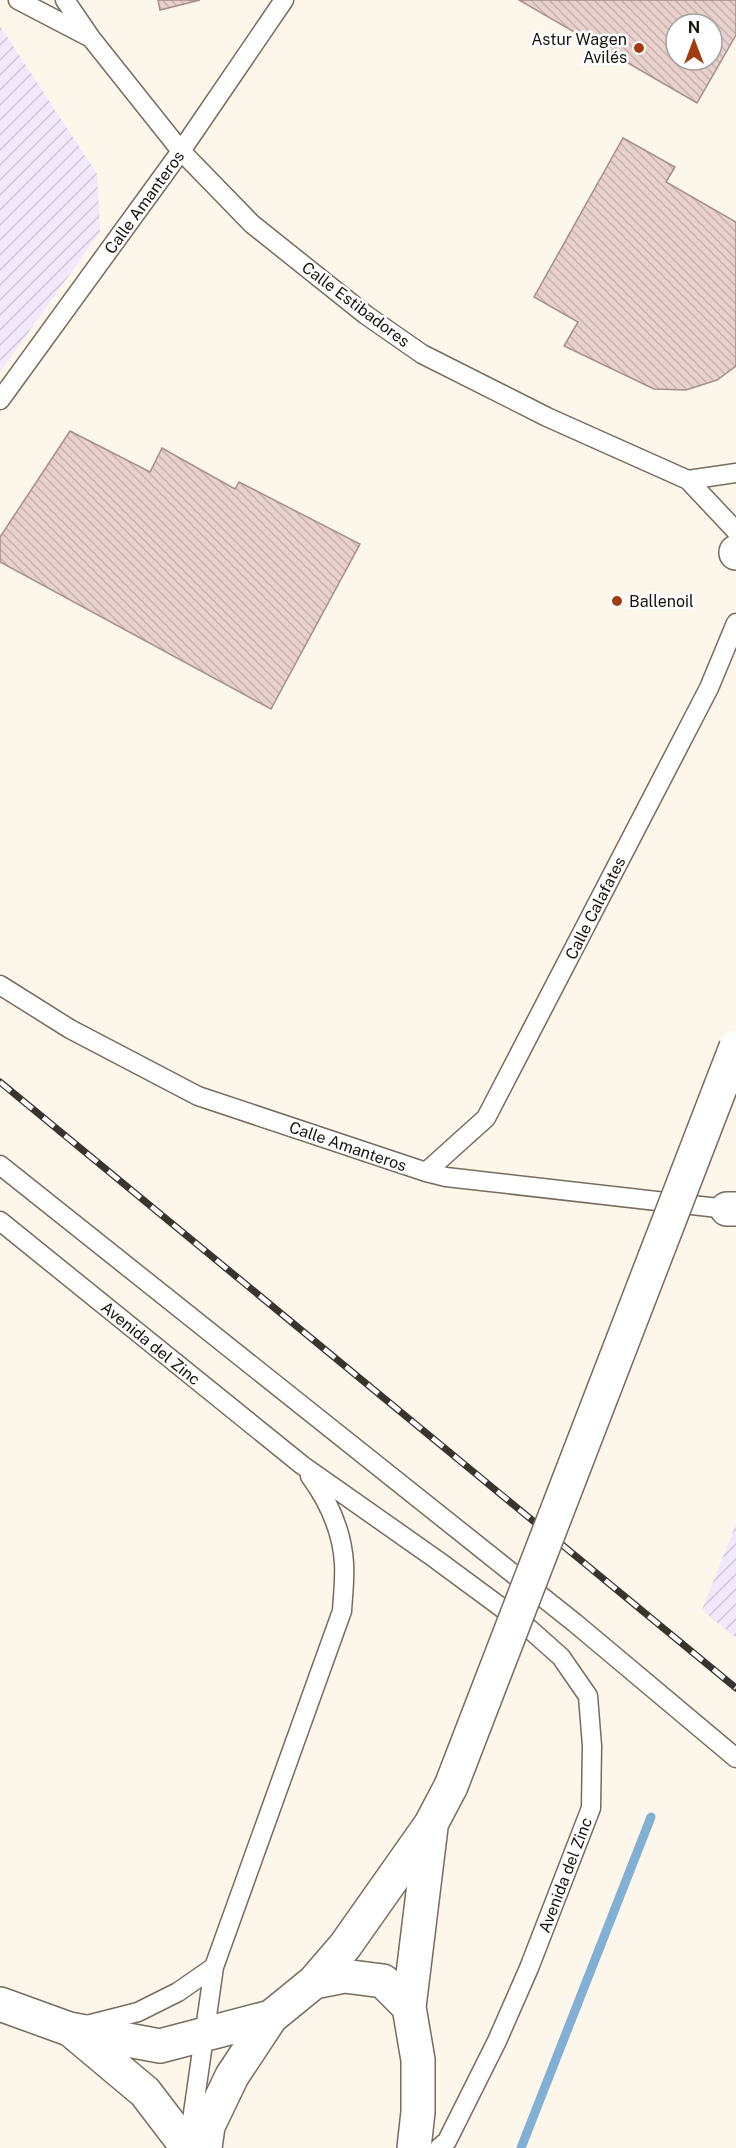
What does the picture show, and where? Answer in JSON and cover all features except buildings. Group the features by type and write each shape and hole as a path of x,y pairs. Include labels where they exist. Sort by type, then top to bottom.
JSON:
{"main road":[{"path":"69,2029 145,2092 194,2148 208,2126 232,2076 271,2017 314,1982 345,1946 431,1824 451,1786 736,1047"},
{"path":"414,2148 418,2112 418,2060 410,2007 431,1824"},
{"path":"314,1982 344,1976 382,1981 410,2007"},
{"path":"0,2004 69,2029 160,2046 271,2017"}],"lane":[{"name":"Calle Estibadores","path":"18,0 91,38"},
{"name":"Calle Estibadores","path":"65,0 91,38 181,151 252,224 366,315 422,354 546,417 688,480"},
{"name":"Calle Amanteros","path":"0,400 181,151 284,0"},
{"path":"688,480 736,473"},
{"path":"688,480 736,531"},
{"name":"Calle Calafates","path":"426,1172 486,1118 709,688 736,623"},
{"name":"Calle Amanteros","path":"0,985 70,1029 198,1096 426,1172 446,1177 732,1209"},
{"path":"0,1165 575,1623 736,1758"},
{"name":"Avenida del Zinc","path":"0,1221 302,1465 525,1625 561,1657 588,1696 592,1746 591,1808 529,1968 497,2041 447,2141 439,2148"},
{"name":"Avenida del Zinc","path":"194,2148 203,2035 214,1967 342,1611 344,1564 339,1532 321,1492 302,1465"},
{"path":"69,2029 138,2012 178,1992 214,1967"}],"shaded area":[{"path":"0,26 97,174 100,232 0,372"},
{"path":"736,1524 736,1638 702,1610"}],"waterway":[{"path":"521,2148 651,1817"}],"railway":[{"path":"0,1082 736,1688"}],"place":[{"name":"Astur Wagen Avilés","path":"639,48"},
{"name":"Ballenoil","path":"617,601"}]}
